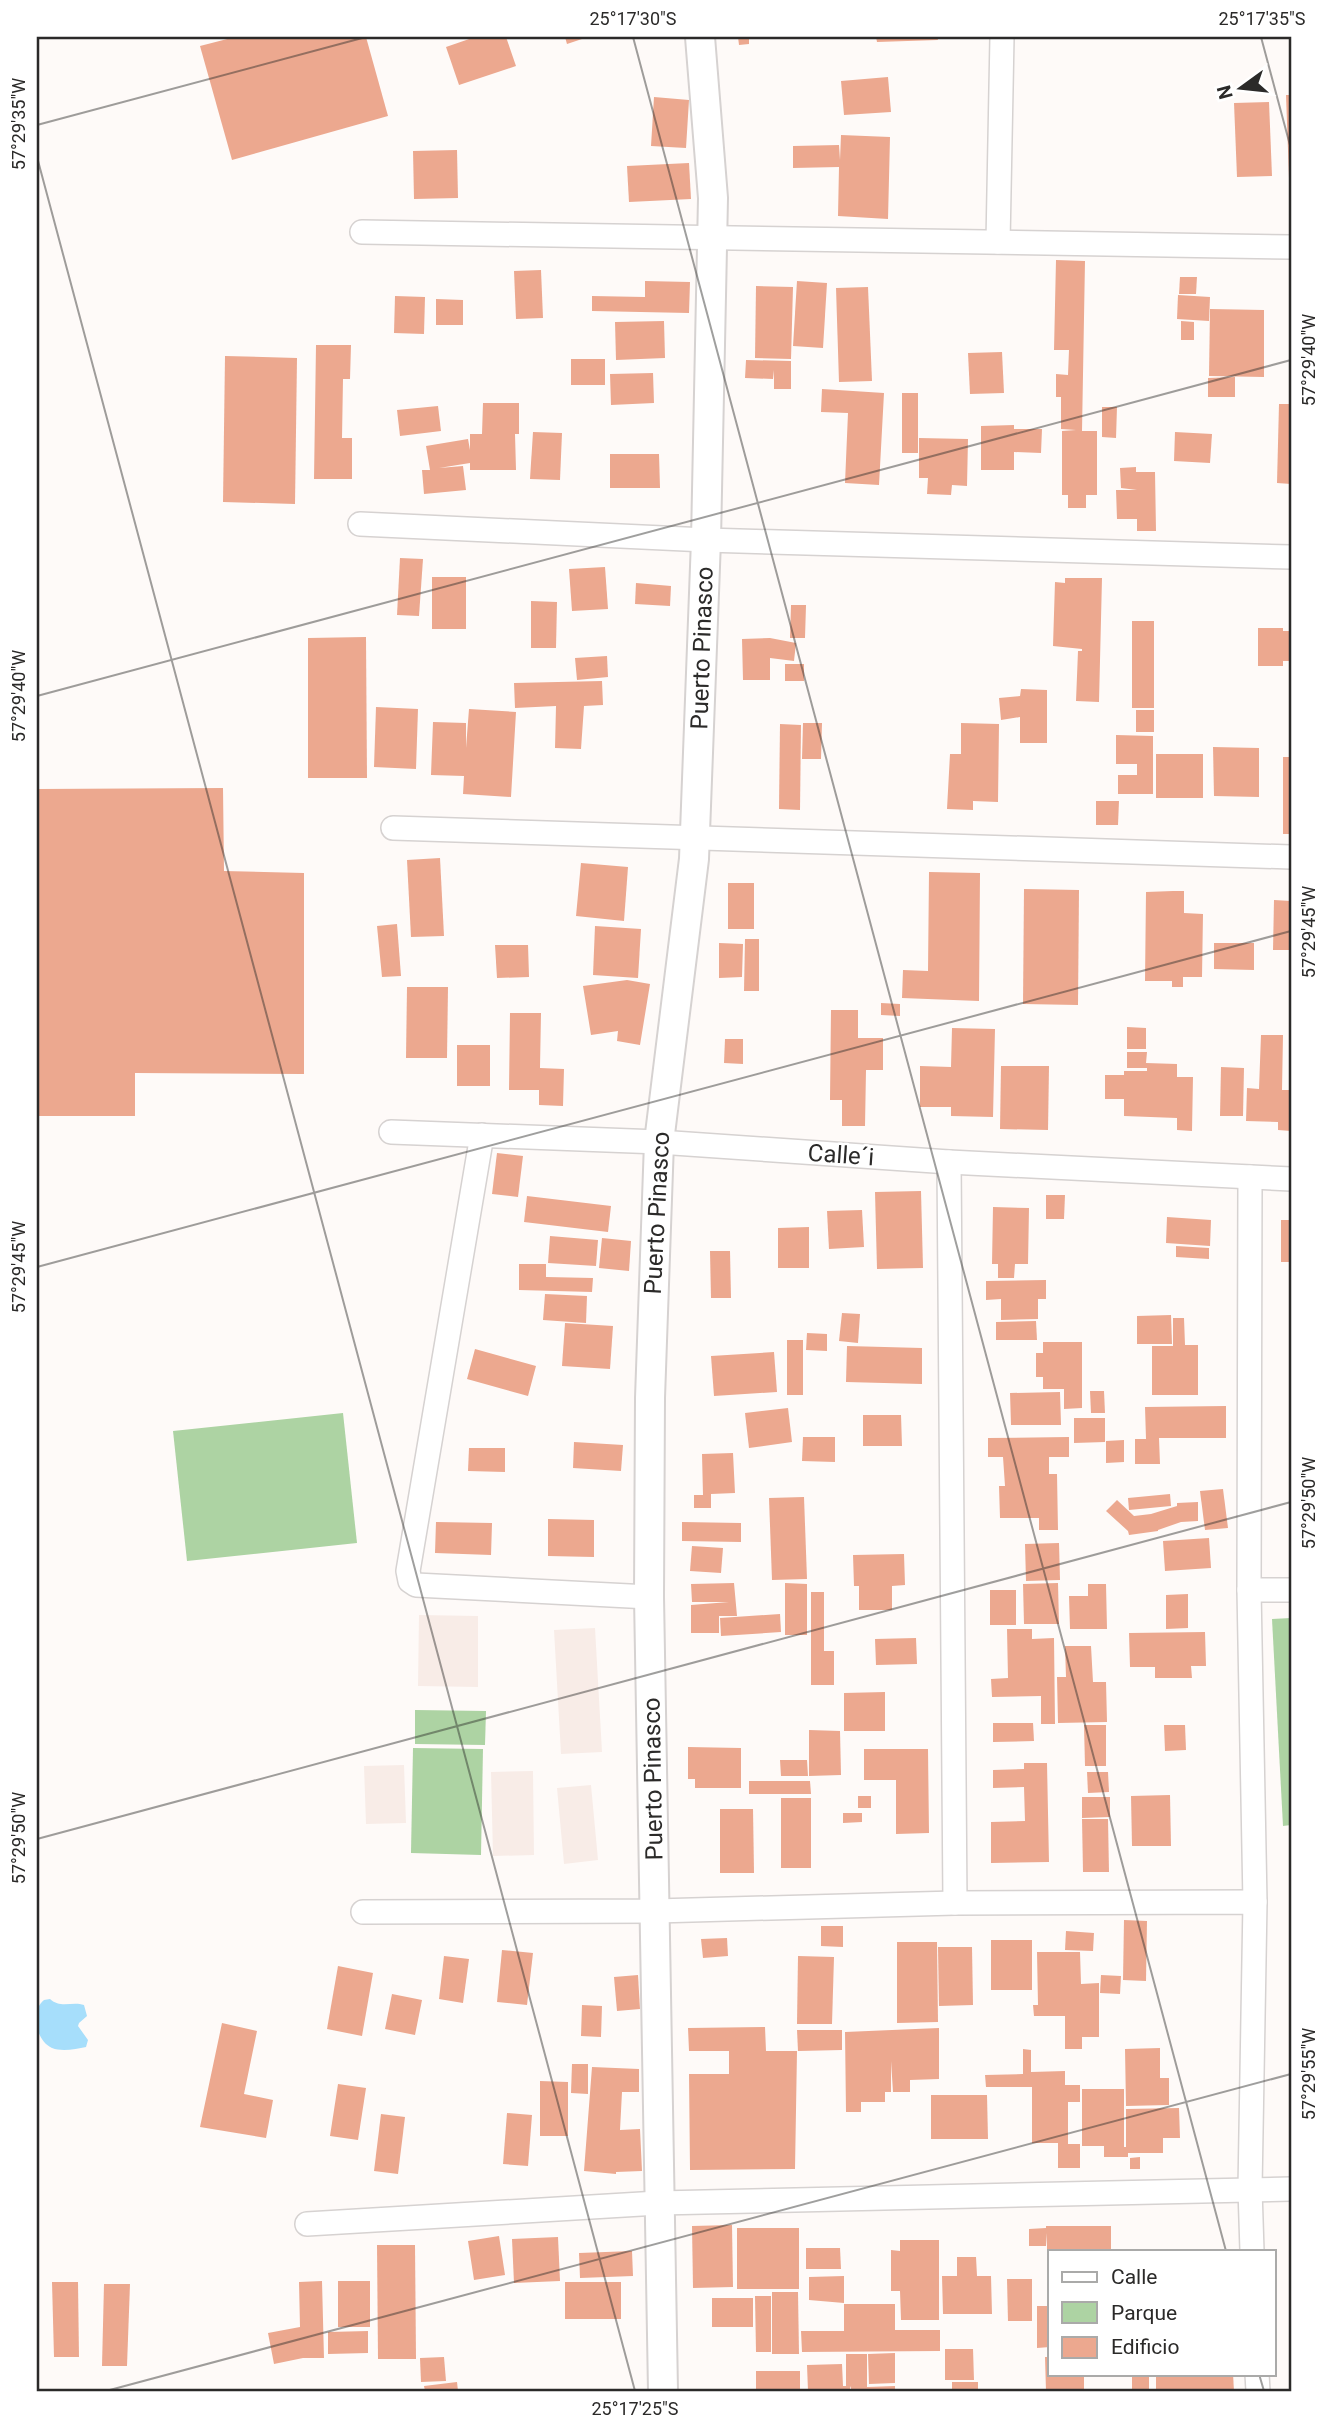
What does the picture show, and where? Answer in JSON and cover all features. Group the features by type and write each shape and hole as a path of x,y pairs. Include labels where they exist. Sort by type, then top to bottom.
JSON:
{"street":[{"name":"Puerto Pinasco","path":"663,2391 649,1597 650,1398 659,1142 694,859 706,540 713,198 700,37"},
{"path":"998,242 1002,37"},
{"path":"362,232 1291,247"},
{"path":"360,524 706,540 1291,557"},
{"path":"393,828 1291,857"},
{"name":"Calle´i","path":"391,1132 659,1142 949,1162 1291,1179"},
{"path":"482,1135 408,1578 416,1585 649,1597"},
{"path":"949,1162 955,1903"},
{"path":"1250,1177 1249,1590 1255,1902 1250,2189 1252,2250"},
{"path":"1249,1590 1291,1590"},
{"path":"363,1912 656,1911 955,1903 1255,1902"},
{"path":"307,2224 658,2203 1291,2189"}],"shaded area":[{"path":"419,1615 478,1616 478,1687 418,1686"},
{"path":"595,1628 602,1752 561,1754 554,1630"},
{"path":"404,1765 406,1823 366,1824 364,1766"},
{"path":"533,1771 534,1855 493,1856 491,1772"},
{"path":"591,1785 598,1860 564,1864 557,1788"}],"green space":[{"path":"343,1413 357,1543 187,1561 173,1431"},
{"path":"1291,1618 1291,1825 1283,1826 1272,1619"},
{"path":"415,1710 486,1711 485,1745 415,1744"},
{"path":"413,1748 483,1749 481,1855 411,1853"}],"water":[{"path":"50,1999 58,2004 84,2005 87,2016 78,2026 88,2040 86,2047 56,2049 42,2039 37,2025 37,2011 44,2000"}],"building":[{"path":"235,37 366,37 388,116 232,160 200,46"},
{"path":"475,37 506,37 516,66 459,85 446,47"},
{"path":"565,37 588,37 567,44"},
{"path":"738,37 749,37 749,44 739,45"},
{"path":"876,37 937,37 938,40 877,42"},
{"path":"888,77 891,112 844,115 841,81"},
{"path":"1286,95 1291,95 1291,178 1289,178"},
{"path":"654,97 689,100 686,148 651,146"},
{"path":"1269,102 1272,176 1237,177 1234,103"},
{"path":"841,135 890,137 888,219 838,216 839,167 793,168 793,146 839,145 840,160"},
{"path":"457,150 458,198 414,199 413,151"},
{"path":"689,163 691,199 629,202 627,166"},
{"path":"1056,260 1085,261 1082,431 1097,431 1097,495 1086,495 1086,508 1068,508 1068,495 1062,495 1062,431 1076,430 1061,429 1061,397 1056,397 1056,374 1068,375 1069,350 1054,350"},
{"path":"541,270 543,318 516,319 514,271"},
{"path":"1180,277 1197,277 1196,294 1179,294"},
{"path":"645,281 690,282 689,313 592,311 592,296 645,297"},
{"path":"797,281 827,283 823,348 793,346"},
{"path":"756,286 793,287 791,359 755,358"},
{"path":"868,287 872,381 839,382 836,288"},
{"path":"1178,295 1210,297 1209,321 1177,319"},
{"path":"395,296 425,297 424,334 394,333"},
{"path":"436,299 463,300 463,325 436,325"},
{"path":"1210,309 1264,310 1264,377 1209,376"},
{"path":"664,321 665,358 616,360 615,322"},
{"path":"1181,321 1194,322 1194,340 1181,340"},
{"path":"316,345 351,345 350,379 343,379 342,438 352,438 352,479 314,479"},
{"path":"1002,352 1004,393 970,394 968,353"},
{"path":"225,356 297,358 295,504 223,502"},
{"path":"571,359 605,359 605,385 571,385"},
{"path":"746,360 791,361 791,389 774,389 774,370 773,379 745,378"},
{"path":"653,373 654,403 611,405 610,374"},
{"path":"1235,377 1235,397 1208,397 1208,378"},
{"path":"822,389 884,393 879,485 845,483 848,413 821,412"},
{"path":"902,393 918,393 918,453 902,453"},
{"path":"483,403 519,403 519,434 515,434 516,470 470,470 470,463 439,468 463,466 466,490 424,494 422,470 430,470 426,446 468,439 470,450 470,434 482,434"},
{"path":"1279,404 1291,404 1291,484 1277,483"},
{"path":"438,406 441,431 400,436 397,410"},
{"path":"1102,407 1117,407 1116,438 1102,437"},
{"path":"1014,425 1014,429 1042,429 1041,453 1014,452 1014,470 981,470 981,426"},
{"path":"533,432 562,433 560,480 530,479"},
{"path":"1175,432 1212,434 1210,463 1174,461"},
{"path":"919,438 968,439 967,486 952,485 951,495 927,494 928,478 919,478"},
{"path":"610,454 659,454 660,488 610,488"},
{"path":"1136,467 1136,472 1155,472 1156,531 1137,531 1137,519 1117,519 1116,490 1137,490 1121,488 1120,468"},
{"path":"400,558 423,559 419,616 397,615"},
{"path":"605,567 608,609 572,611 569,569"},
{"path":"432,577 466,577 466,629 432,629"},
{"path":"1065,578 1102,578 1099,702 1076,701 1078,651 1082,649 1053,646 1055,582 1065,583"},
{"path":"636,583 671,586 670,606 635,604"},
{"path":"531,601 557,602 556,648 531,648"},
{"path":"791,605 806,605 805,638 790,638"},
{"path":"1132,621 1154,621 1154,708 1132,708"},
{"path":"1258,628 1283,628 1283,631 1291,631 1291,661 1283,661 1283,666 1258,666"},
{"path":"366,637 367,778 308,778 308,638"},
{"path":"770,638 796,643 794,661 770,658 770,680 743,680 742,639"},
{"path":"607,656 608,677 577,680 575,658"},
{"path":"785,664 804,664 804,681 785,681"},
{"path":"602,681 603,705 584,706 581,749 555,748 556,706 515,708 514,683"},
{"path":"1021,689 1047,690 1047,743 1020,743 1020,717 1001,720 999,698 1020,696"},
{"path":"376,707 418,709 416,769 374,767"},
{"path":"469,709 516,712 511,797 463,794 464,776 431,775 433,722 466,723 466,748"},
{"path":"1136,710 1154,710 1154,732 1136,732"},
{"path":"803,723 822,723 821,759 802,759"},
{"path":"961,723 999,724 998,802 973,801 973,810 947,809 950,754 961,754"},
{"path":"780,724 801,725 800,810 779,809"},
{"path":"1116,735 1153,736 1153,794 1118,794 1118,775 1137,775 1137,764 1116,764"},
{"path":"1213,747 1259,748 1259,797 1214,796"},
{"path":"1156,754 1203,754 1203,798 1156,798"},
{"path":"1283,757 1291,757 1291,834 1283,834"},
{"path":"223,788 224,871 304,873 304,1074 135,1073 135,1116 37,1116 37,789"},
{"path":"1096,801 1119,801 1118,825 1096,825"},
{"path":"440,858 444,936 411,937 407,860"},
{"path":"581,863 628,867 624,921 576,916"},
{"path":"929,872 980,873 979,1001 902,998 903,970 928,971"},
{"path":"728,883 754,883 754,929 728,929"},
{"path":"1024,889 1079,890 1078,1005 1023,1004"},
{"path":"1184,891 1184,913 1203,914 1202,977 1183,977 1183,987 1172,987 1172,981 1145,981 1146,892"},
{"path":"1274,900 1291,901 1291,950 1273,950"},
{"path":"397,924 401,976 382,977 377,926"},
{"path":"595,926 641,929 638,978 593,975"},
{"path":"745,939 759,939 759,991 744,991"},
{"path":"719,943 743,944 742,977 719,978"},
{"path":"1214,943 1254,943 1254,970 1214,969"},
{"path":"495,945 528,945 529,977 497,978"},
{"path":"627,980 650,984 640,1045 617,1041 618,1031 591,1035 583,986"},
{"path":"407,987 448,987 447,1058 406,1058"},
{"path":"881,1003 900,1004 900,1016 881,1015"},
{"path":"831,1010 858,1010 858,1038 883,1038 883,1070 866,1070 865,1126 842,1126 842,1100 830,1100"},
{"path":"510,1013 541,1013 540,1068 564,1069 563,1106 539,1105 539,1090 509,1090"},
{"path":"1127,1027 1146,1028 1146,1049 1127,1049"},
{"path":"952,1028 995,1029 993,1117 951,1116 951,1107 920,1107 920,1066 951,1067"},
{"path":"1261,1035 1283,1035 1282,1090 1291,1090 1291,1131 1278,1130 1278,1122 1246,1121 1247,1088 1259,1089"},
{"path":"725,1039 743,1039 743,1064 724,1063"},
{"path":"457,1045 490,1045 490,1086 457,1086"},
{"path":"1127,1052 1147,1052 1146,1063 1177,1064 1177,1077 1193,1077 1192,1131 1177,1130 1177,1118 1124,1116 1124,1099 1105,1099 1105,1075 1124,1075 1124,1071 1147,1071 1147,1068 1127,1068"},
{"path":"1001,1066 1049,1066 1048,1130 1000,1129"},
{"path":"1221,1067 1244,1068 1243,1116 1220,1116"},
{"path":"497,1153 523,1156 518,1197 492,1194"},
{"path":"921,1191 923,1268 877,1269 875,1192"},
{"path":"1046,1195 1065,1195 1064,1219 1046,1219"},
{"path":"527,1196 611,1206 608,1232 524,1222"},
{"path":"993,1207 1029,1208 1028,1264 1015,1264 1014,1278 998,1278 998,1264 992,1264"},
{"path":"862,1210 864,1247 829,1249 827,1211"},
{"path":"1167,1217 1211,1220 1210,1246 1166,1243"},
{"path":"1281,1220 1291,1220 1291,1262 1281,1262"},
{"path":"809,1227 809,1268 778,1268 778,1228"},
{"path":"550,1236 598,1240 596,1266 548,1263"},
{"path":"602,1238 631,1241 629,1271 599,1268"},
{"path":"1176,1246 1209,1248 1209,1259 1176,1257"},
{"path":"710,1251 730,1251 731,1298 711,1298"},
{"path":"519,1264 546,1264 546,1277 593,1278 592,1292 519,1290"},
{"path":"1046,1280 1046,1299 1038,1299 1038,1319 1001,1320 1001,1299 986,1300 986,1281"},
{"path":"545,1294 587,1296 586,1323 543,1320"},
{"path":"842,1313 860,1314 858,1343 839,1341"},
{"path":"1171,1315 1172,1344 1137,1344 1137,1316"},
{"path":"1173,1318 1184,1318 1185,1345 1198,1345 1198,1395 1152,1395 1152,1346 1173,1346"},
{"path":"1036,1321 1037,1340 996,1340 996,1322"},
{"path":"565,1323 613,1326 610,1369 562,1366"},
{"path":"807,1333 827,1334 827,1351 806,1350"},
{"path":"787,1340 803,1340 803,1395 787,1395"},
{"path":"1043,1342 1082,1342 1082,1408 1064,1409 1064,1389 1043,1389 1043,1377 1036,1377 1036,1353 1043,1353"},
{"path":"847,1346 922,1348 922,1384 846,1382"},
{"path":"475,1349 536,1366 528,1396 467,1379"},
{"path":"774,1352 777,1392 714,1396 711,1356"},
{"path":"1090,1391 1104,1391 1105,1413 1091,1413"},
{"path":"1060,1392 1061,1425 1011,1425 1010,1393"},
{"path":"1226,1406 1226,1438 1159,1438 1160,1464 1135,1464 1135,1439 1146,1439 1145,1407"},
{"path":"788,1408 792,1442 749,1448 745,1413"},
{"path":"863,1415 901,1415 902,1446 863,1446"},
{"path":"1074,1418 1105,1418 1105,1442 1074,1443"},
{"path":"803,1437 835,1437 835,1462 802,1461"},
{"path":"1069,1437 1069,1457 1049,1457 1049,1474 1057,1474 1058,1530 1039,1530 1039,1518 1000,1518 999,1486 1005,1486 1003,1457 988,1457 988,1438"},
{"path":"1124,1440 1124,1462 1106,1463 1106,1441"},
{"path":"574,1442 623,1445 621,1471 573,1468"},
{"path":"469,1448 505,1448 505,1472 468,1471"},
{"path":"733,1453 735,1493 711,1494 711,1508 694,1508 694,1495 703,1495 702,1454"},
{"path":"1223,1489 1228,1528 1205,1530 1200,1491"},
{"path":"1170,1494 1171,1506 1129,1510 1128,1498"},
{"path":"804,1497 807,1579 772,1580 769,1498"},
{"path":"1117,1500 1134,1516 1151,1514 1177,1506 1177,1503 1198,1502 1198,1521 1181,1522 1158,1531 1129,1535 1106,1511"},
{"path":"548,1519 594,1520 594,1557 548,1556"},
{"path":"436,1522 492,1523 491,1555 435,1553"},
{"path":"682,1522 741,1523 741,1542 682,1541"},
{"path":"1209,1538 1211,1568 1165,1571 1163,1541"},
{"path":"1059,1543 1060,1580 1026,1581 1025,1544"},
{"path":"692,1546 723,1548 721,1573 690,1571"},
{"path":"904,1554 905,1585 892,1586 892,1610 859,1610 859,1586 854,1586 853,1555"},
{"path":"734,1583 737,1616 719,1616 719,1633 691,1633 691,1605 729,1602 692,1602 691,1584"},
{"path":"785,1583 807,1584 807,1635 785,1635"},
{"path":"1058,1583 1059,1624 1024,1624 1023,1584"},
{"path":"1088,1584 1106,1584 1107,1629 1070,1629 1069,1596 1088,1596"},
{"path":"990,1590 1016,1590 1016,1625 990,1625"},
{"path":"811,1592 824,1592 824,1651 834,1651 834,1685 811,1685"},
{"path":"1188,1594 1188,1628 1166,1629 1166,1595"},
{"path":"780,1614 781,1632 721,1636 720,1618"},
{"path":"1007,1629 1032,1629 1032,1639 1054,1638 1055,1724 1041,1724 1041,1696 992,1697 991,1679 1008,1678"},
{"path":"1205,1632 1206,1666 1191,1666 1192,1678 1155,1678 1155,1667 1130,1667 1129,1633"},
{"path":"916,1638 917,1664 876,1665 875,1639"},
{"path":"1065,1646 1091,1646 1093,1682 1106,1682 1107,1722 1058,1723 1057,1677 1066,1677"},
{"path":"885,1692 885,1731 844,1731 844,1693"},
{"path":"993,1723 1033,1723 1034,1741 993,1742"},
{"path":"1084,1725 1106,1725 1106,1766 1085,1766"},
{"path":"1164,1725 1185,1725 1186,1750 1165,1751"},
{"path":"809,1730 840,1731 841,1775 809,1776"},
{"path":"688,1747 741,1748 741,1788 695,1788 695,1779 688,1779"},
{"path":"864,1749 928,1749 929,1833 896,1834 896,1780 864,1780"},
{"path":"780,1760 807,1760 808,1776 781,1776"},
{"path":"1024,1763 1047,1763 1049,1862 991,1863 991,1822 1025,1821 1024,1787 993,1788 993,1770 1024,1769"},
{"path":"1087,1772 1108,1772 1109,1792 1088,1793"},
{"path":"749,1781 810,1781 811,1794 749,1794"},
{"path":"1170,1795 1171,1846 1132,1846 1131,1796"},
{"path":"858,1796 871,1796 871,1808 858,1808"},
{"path":"1082,1797 1110,1797 1110,1817 1082,1818"},
{"path":"781,1798 811,1798 811,1868 781,1868"},
{"path":"720,1809 753,1809 754,1873 720,1873"},
{"path":"843,1813 862,1813 862,1822 843,1823"},
{"path":"1082,1819 1108,1819 1109,1872 1083,1872"},
{"path":"1124,1920 1147,1921 1146,1981 1123,1980"},
{"path":"821,1926 843,1926 843,1947 821,1946"},
{"path":"1066,1931 1094,1933 1093,1951 1065,1950"},
{"path":"727,1938 728,1956 703,1958 701,1939"},
{"path":"991,1940 1032,1940 1032,1990 991,1990"},
{"path":"897,1942 937,1942 938,2022 897,2023"},
{"path":"938,1947 972,1947 973,2005 939,2006"},
{"path":"502,1950 533,1953 527,2005 497,2002"},
{"path":"1037,1952 1080,1952 1081,1984 1099,1983 1099,2037 1082,2037 1082,2049 1065,2049 1065,2016 1034,2016 1033,2005 1038,2005"},
{"path":"444,1956 469,1959 463,2003 439,1999"},
{"path":"798,1956 834,1957 832,2024 797,2024"},
{"path":"338,1966 373,1973 362,2036 327,2029"},
{"path":"638,1975 640,2009 617,2011 614,1977"},
{"path":"1101,1975 1121,1976 1120,1994 1100,1993"},
{"path":"392,1994 422,2000 415,2035 385,2029"},
{"path":"582,2005 602,2006 601,2037 581,2036"},
{"path":"222,2023 257,2031 244,2094 273,2100 266,2138 200,2127"},
{"path":"765,2027 766,2051 797,2051 795,2169 690,2170 689,2074 729,2074 729,2051 689,2051 688,2028"},
{"path":"939,2028 939,2079 910,2080 910,2092 893,2092 891,2061 891,2092 885,2092 885,2102 861,2102 861,2112 846,2112 845,2032"},
{"path":"797,2030 842,2030 842,2050 798,2051"},
{"path":"1160,2048 1160,2078 1169,2078 1169,2105 1126,2106 1125,2049"},
{"path":"1023,2049 1031,2050 1031,2072 1065,2071 1065,2085 1080,2085 1080,2102 1068,2102 1068,2144 1080,2144 1080,2168 1058,2168 1058,2143 1032,2143 1032,2087 986,2087 985,2075 1023,2074"},
{"path":"572,2064 588,2064 588,2094 571,2093"},
{"path":"592,2067 639,2069 639,2092 622,2092 620,2130 640,2129 642,2171 616,2174 584,2171"},
{"path":"540,2081 568,2082 568,2136 540,2136"},
{"path":"338,2084 366,2088 358,2140 330,2136"},
{"path":"1082,2089 1124,2089 1124,2147 1126,2109 1179,2108 1180,2138 1163,2138 1163,2153 1128,2153 1128,2157 1104,2157 1104,2146 1082,2146"},
{"path":"931,2095 987,2095 988,2139 931,2139"},
{"path":"507,2113 532,2115 528,2166 503,2164"},
{"path":"381,2114 405,2117 398,2174 374,2171"},
{"path":"1140,2157 1140,2169 1130,2169 1130,2158"},
{"path":"732,2225 733,2287 693,2288 692,2226"},
{"path":"1111,2226 1111,2250 1048,2250 1048,2303 1047,2233 1046,2246 1029,2246 1029,2229"},
{"path":"737,2228 799,2228 799,2289 737,2289"},
{"path":"499,2236 505,2275 474,2280 468,2241"},
{"path":"558,2237 560,2281 514,2283 512,2239"},
{"path":"900,2240 939,2240 939,2320 901,2320 900,2291 891,2291 891,2250 900,2251"},
{"path":"377,2245 415,2245 416,2359 378,2359"},
{"path":"806,2248 840,2248 841,2269 806,2269"},
{"path":"632,2251 633,2276 580,2278 579,2253"},
{"path":"957,2257 976,2257 977,2276 991,2276 992,2314 943,2314 942,2276 957,2276"},
{"path":"844,2276 844,2303 809,2300 809,2277"},
{"path":"1007,2279 1032,2279 1032,2321 1008,2321"},
{"path":"322,2281 324,2358 303,2358 274,2364 268,2333 300,2327 299,2282"},
{"path":"338,2281 370,2281 370,2327 338,2327"},
{"path":"52,2282 78,2282 79,2357 54,2357"},
{"path":"565,2282 621,2282 621,2319 565,2319"},
{"path":"104,2284 130,2284 127,2366 102,2366"},
{"path":"772,2292 798,2292 799,2354 772,2354"},
{"path":"755,2296 771,2296 771,2352 756,2352"},
{"path":"712,2298 753,2298 753,2327 712,2327"},
{"path":"844,2304 895,2304 895,2330 940,2330 940,2351 802,2352 801,2331 844,2331"},
{"path":"1037,2306 1048,2306 1048,2347 1037,2348"},
{"path":"368,2331 368,2353 328,2354 328,2332"},
{"path":"945,2349 973,2349 974,2380 945,2380"},
{"path":"895,2353 895,2383 869,2384 868,2354"},
{"path":"846,2354 867,2354 867,2387 895,2386 895,2391 851,2391 851,2386 849,2391 808,2391 807,2365 842,2364 843,2386 846,2386"},
{"path":"444,2357 446,2381 421,2382 420,2358"},
{"path":"1045,2357 1048,2357 1048,2376 1084,2376 1084,2391 1046,2391"},
{"path":"756,2371 800,2371 800,2391 756,2391"},
{"path":"1132,2376 1149,2376 1149,2391 1132,2391"},
{"path":"1156,2376 1233,2376 1234,2391 1156,2391"},
{"path":"457,2382 458,2391 425,2391 424,2386"},
{"path":"952,2382 978,2382 978,2391 952,2391"}]}
